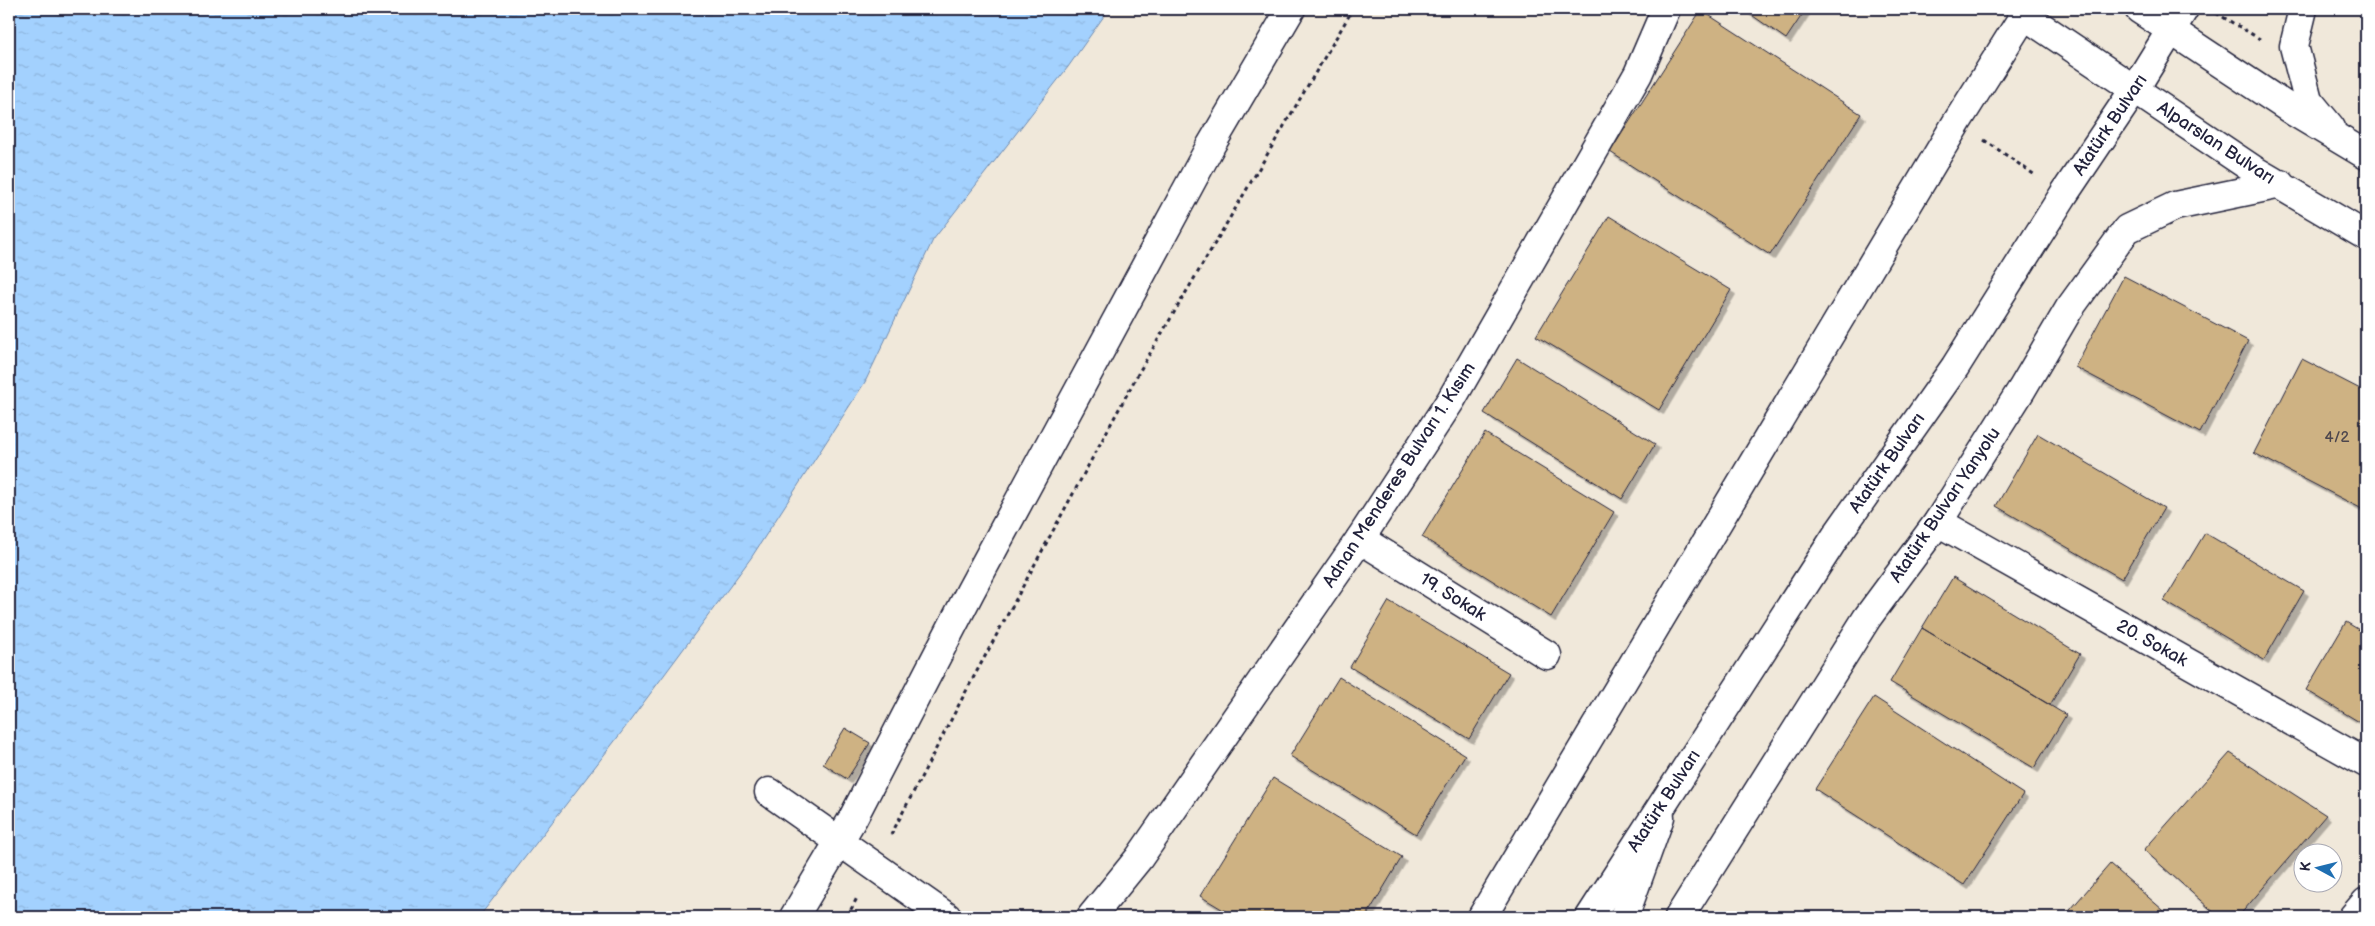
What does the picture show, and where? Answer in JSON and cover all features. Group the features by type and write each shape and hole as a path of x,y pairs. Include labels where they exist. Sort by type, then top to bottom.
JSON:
{"main road":[{"path":"794,917 853,818 970,592 1211,145 1291,9"},
{"name":"Adnan Menderes Bulvarı 1. Kısım","path":"1091,917 1140,858 1360,539 1456,391 1638,74 1666,9"},
{"path":"2140,9 2178,19 2296,113 2366,155"},
{"path":"2303,9 2294,46 2308,100 2341,141"},
{"path":"1482,917 2024,11"},
{"name":"Alparslan Bulvarı","path":"2024,11 2134,90 2254,170 2366,236"},
{"name":"Atatürk Bulvarı","path":"1590,917 1838,533 1955,367 2064,194 2134,90 2178,19"},
{"name":"Atatürk Bulvarı Yanyolu","path":"1679,917 1867,618 1938,522 2069,309 2127,229 2175,206 2280,184"},
{"name":"20. Sokak","path":"1938,522 2366,763"},
{"name":"19. Sokak","path":"1360,539 1547,655"},
{"path":"1624,917 1670,791"},
{"path":"769,792 874,868 946,917"},
{"path":"2353,917 2366,902"}],"path":[{"path":"847,917 964,695 1139,372 1352,9"},
{"path":"2209,9 2298,62"}],"water":[{"path":"9,9 1109,9 1068,67 933,240 865,382 751,558 621,733 479,917 9,917"}],"building":[{"path":"1743,9 1806,9 1786,39"},
{"path":"1701,10 1861,114 1770,255 1610,152"},
{"path":"1609,216 1731,290 1659,410 1536,336"},
{"path":"2124,276 2248,341 2200,433 2075,367"},
{"path":"1517,358 1655,444 1622,499 1484,413"},
{"path":"2302,359 2366,392 2366,511 2254,453"},
{"path":"1485,433 1614,512 1551,617 1422,537"},
{"path":"2038,434 2164,508 2122,579 1996,506"},
{"path":"2205,533 2304,591 2264,660 2164,601"},
{"path":"1953,577 2080,654 2050,705 1922,628"},
{"path":"1389,601 1509,673 1469,739 1350,667"},
{"path":"2346,622 2366,634 2366,726 2306,690"},
{"path":"1922,628 2066,715 2034,768 1890,682"},
{"path":"1339,677 1465,755 1416,834 1290,756"},
{"path":"1874,697 2023,794 1964,885 1815,789"},
{"path":"845,728 870,743 847,779 823,764"},
{"path":"2230,753 2326,815 2301,844 2292,844 2292,854 2238,917 2219,917 2144,850"},
{"path":"1273,778 1402,857 1366,917 1235,917 1200,896"},
{"path":"2110,864 2171,917 2064,917"}]}
